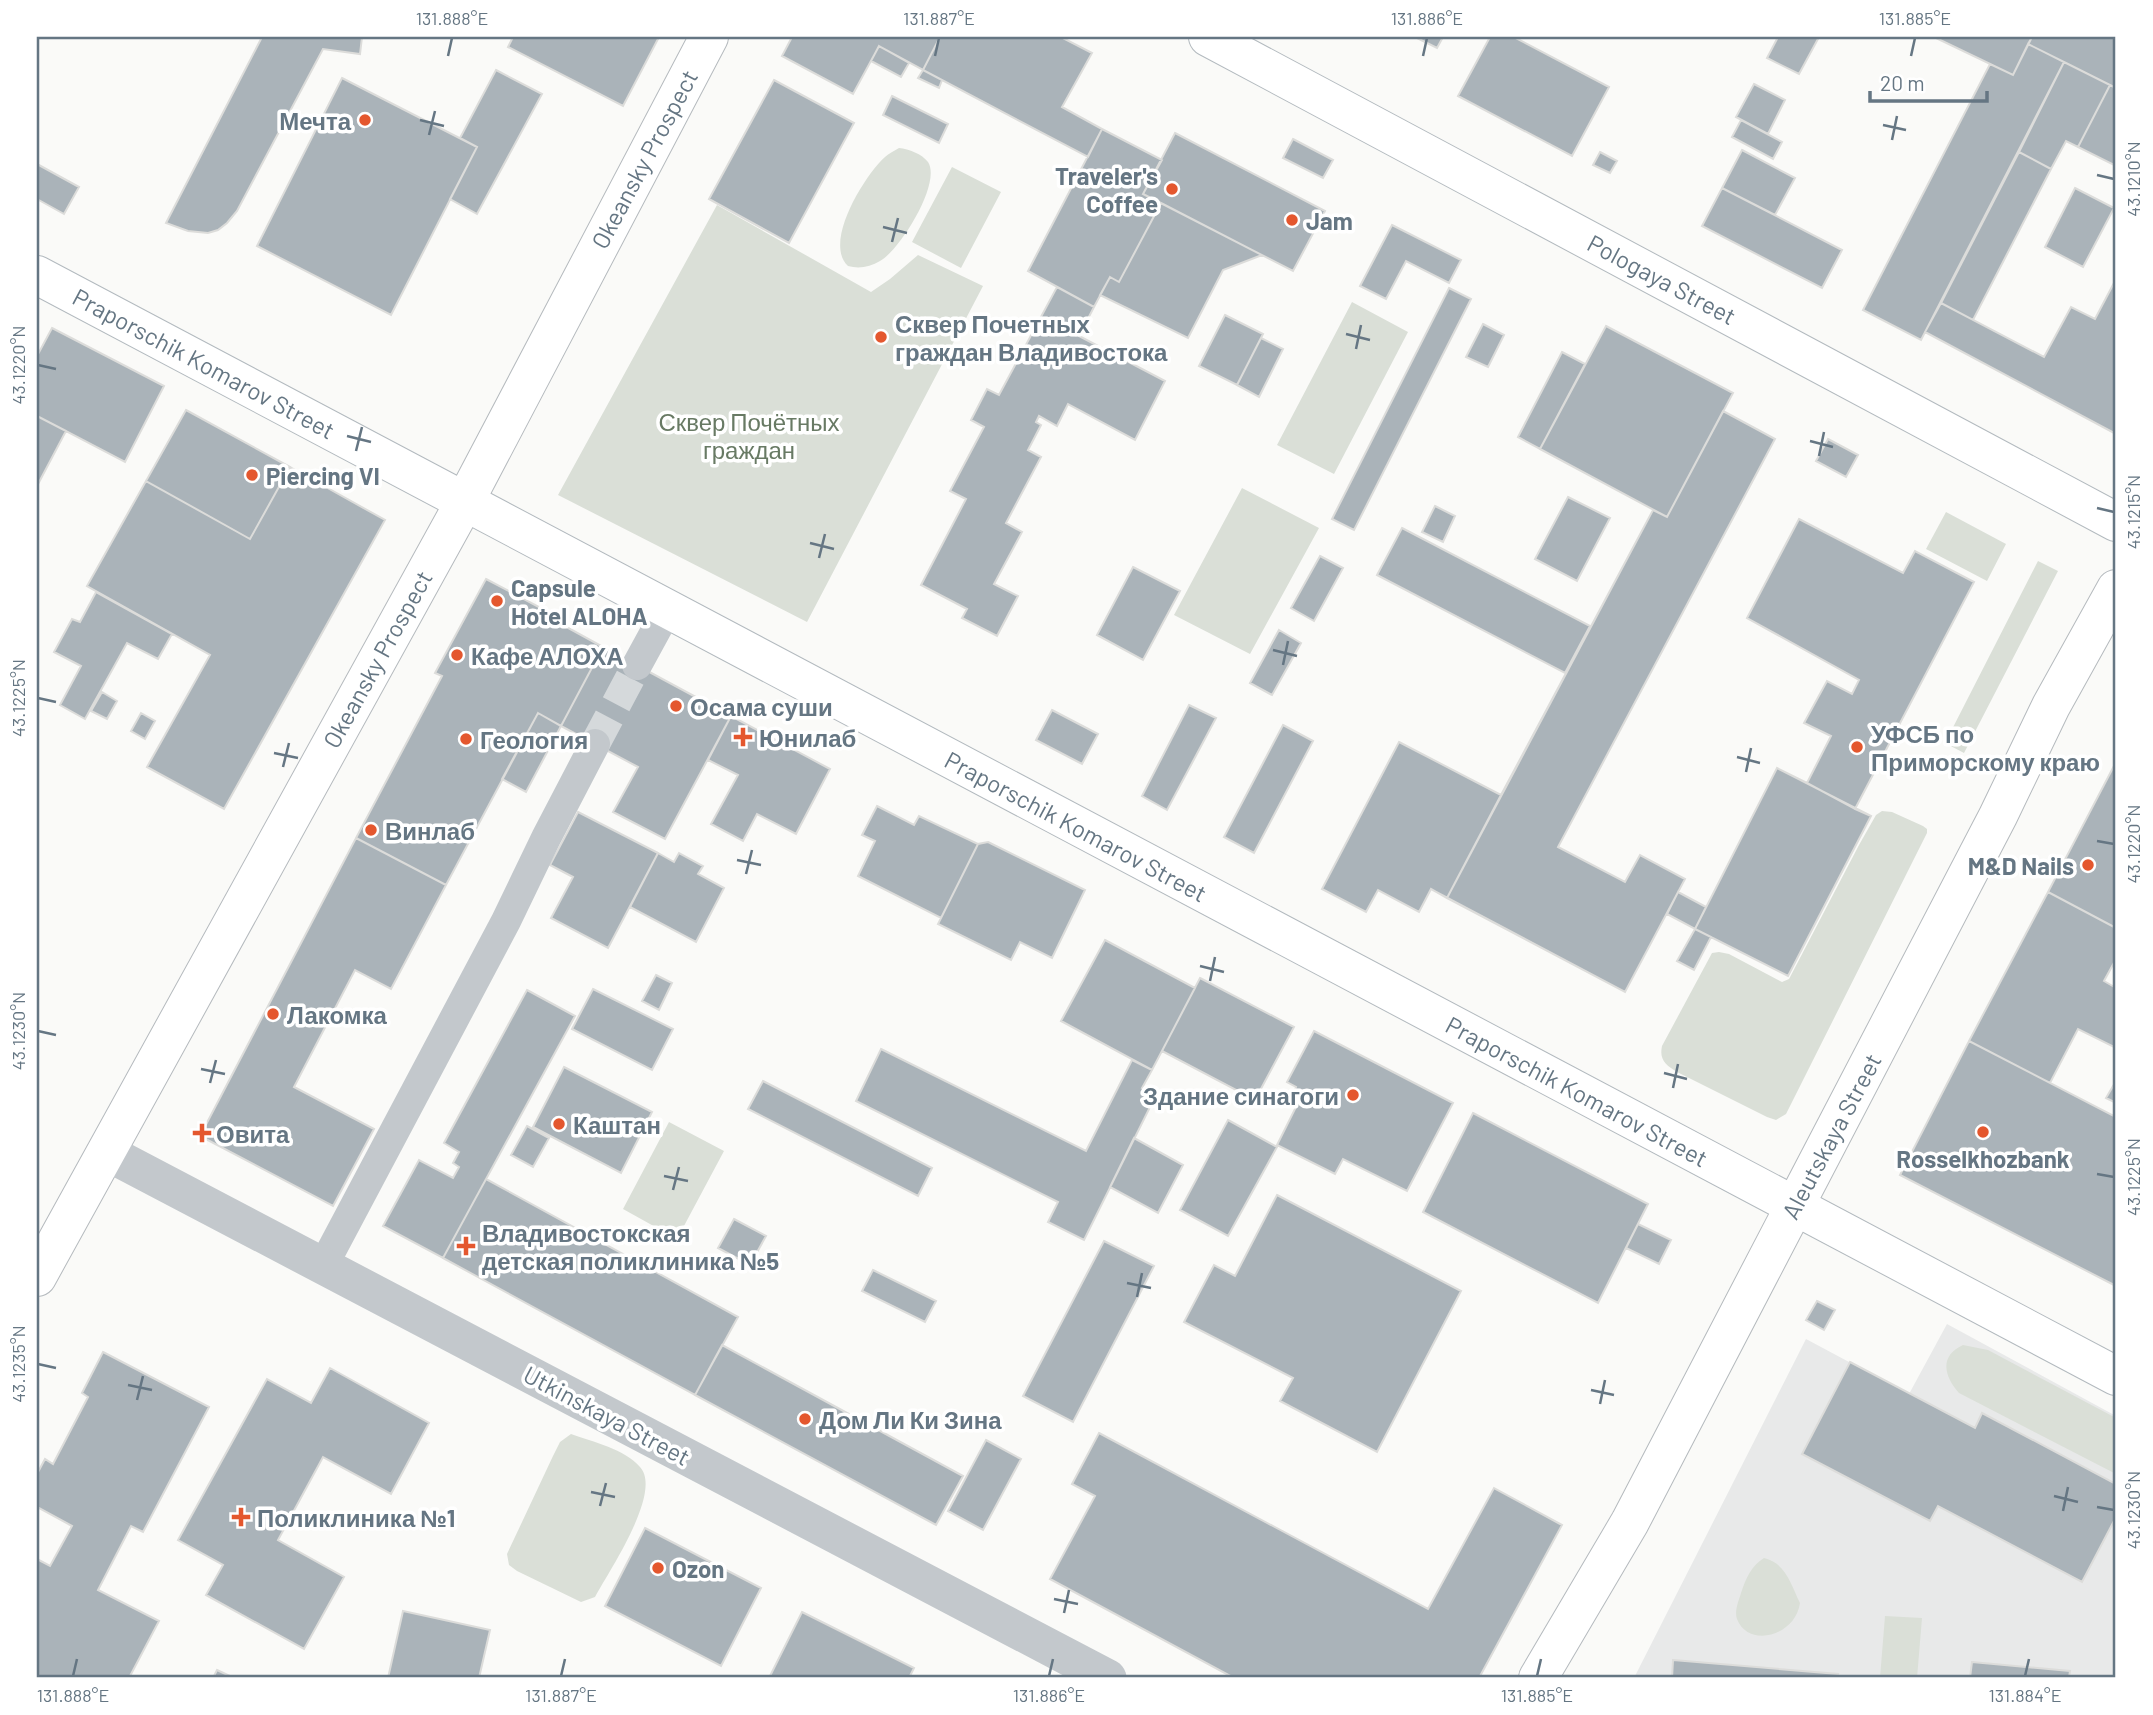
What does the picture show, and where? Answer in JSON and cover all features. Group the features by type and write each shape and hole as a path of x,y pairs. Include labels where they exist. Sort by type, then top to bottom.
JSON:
{"main road":[{"name":"Okeansky Prospect","path":"37,1277 464,503 709,37"},
{"name":"Pologaya Street","path":"1208,37 2116,522"},
{"name":"Praporschik Komarov Street","path":"37,275 2116,1376"},
{"name":"Aleutskaya Street","path":"1538,1678 1630,1522 1998,816 2051,706 2116,589"}],"street":[{"path":"637,665 667,610"},
{"path":"323,1266 506,921 595,744"},
{"name":"Utkinskaya Street","path":"106,1152 1108,1678"}],"shaded area":[{"path":"1947,1324 2116,1416 2116,1678 1634,1678 1806,1339 1909,1394"}],"green space":[{"path":"899,148 915,152 928,162 931,172 924,200 907,231 888,255 868,266 848,266 842,255 840,242 849,210 876,166"},
{"path":"952,167 1001,192 961,268 912,242"},
{"name":"Сквер Почётных граждан","path":"717,205 871,292 918,255 983,286 807,622 558,495"},
{"path":"1352,302 1408,332 1334,474 1277,445"},
{"path":"1242,488 1319,528 1250,654 1174,615"},
{"path":"1946,512 2006,544 1987,581 1926,549"},
{"path":"2038,561 2058,571 1964,753 1945,743"},
{"path":"1882,811 1892,812 1923,826 1927,833 1786,1114 1776,1120 1767,1117 1677,1072 1664,1062 1662,1046 1712,953 1729,954 1782,982 1789,979 1859,845 1876,815"},
{"path":"669,1122 724,1151 677,1239 623,1209"},
{"path":"1963,1345 1988,1350 2116,1418 2116,1474 1959,1393 1950,1380 1946,1367 1950,1355"},
{"path":"571,1434 626,1455 640,1467 645,1479 645,1494 631,1532 595,1597 581,1602 517,1571 509,1565 507,1554 560,1442"},
{"path":"1764,1558 1783,1570 1800,1603 1790,1624 1771,1635 1760,1636 1743,1628 1736,1613 1747,1577"},
{"path":"1885,1616 1922,1618 1917,1678 1880,1678"}],"building":[{"path":"262,37 362,37 360,54 323,49 237,211 227,223 208,233 188,231 166,223"},
{"path":"513,37 659,37 623,106 508,47"},
{"path":"792,37 940,37 923,70 879,46 853,94 782,56"},
{"path":"940,37 1061,37 1092,53 1062,107 1102,129 1088,157 923,70"},
{"path":"1415,37 1443,37 1437,48"},
{"path":"1490,37 1514,37 1609,87 1572,156 1458,96"},
{"path":"1778,37 1819,37 1799,74 1767,58"},
{"path":"1934,37 2032,37 2013,75"},
{"path":"2032,37 2116,37 2116,88 2028,44"},
{"path":"2028,44 2064,62 1921,340 1863,310 1990,64 2013,75"},
{"path":"879,46 909,63 901,77 871,61"},
{"path":"2064,62 2110,85 2078,147 2066,141 2051,169 2019,152"},
{"path":"496,70 542,94 477,214 450,199 477,147 460,138"},
{"path":"923,70 942,80 939,88 918,78"},
{"path":"342,78 477,147 391,315 257,246"},
{"path":"774,80 854,123 789,243 709,199"},
{"path":"1754,84 1785,100 1768,134 1736,117"},
{"path":"2110,85 2116,88 2116,166 2078,147"},
{"path":"892,96 948,124 939,143 883,115"},
{"path":"1741,120 1782,142 1773,159 1732,137"},
{"path":"1102,129 1162,160 1143,194 1161,203 1119,282 1110,277 1094,307 1028,271"},
{"path":"1175,133 1325,211 1293,271 1143,194"},
{"path":"1293,139 1333,160 1323,178 1283,158"},
{"path":"1742,150 1795,178 1775,215 1722,188"},
{"path":"1600,152 1617,161 1610,173 1593,165"},
{"path":"2019,152 2051,169 1973,320 1941,303"},
{"path":"37,164 79,187 64,214 37,199"},
{"path":"1722,188 1842,250 1822,288 1702,226"},
{"path":"2075,188 2114,208 2083,267 2045,247"},
{"path":"1161,203 1262,255 1223,270 1188,338 1100,295 1110,277 1119,282"},
{"path":"1392,225 1461,260 1449,283 1406,261 1386,299 1360,286"},
{"path":"2116,279 2116,434 1925,332 1941,303 2044,357 2071,307 2095,319"},
{"path":"1057,287 1094,307 1079,336 1165,381 1135,440 1068,404 1057,426 1039,416 1036,422 1041,425 1028,450 1041,457 1006,523 1022,532 994,584 1018,596 997,636 962,618 967,609 921,585 966,499 950,491 984,427 971,420 987,389 999,395"},
{"path":"1449,288 1471,299 1354,530 1332,519"},
{"path":"1225,315 1263,334 1237,385 1199,366"},
{"path":"1483,324 1504,335 1488,367 1466,357"},
{"path":"1606,326 1733,393 1667,517 1540,449"},
{"path":"52,328 164,386 125,462 37,416 37,356"},
{"path":"1261,338 1283,349 1259,397 1237,385"},
{"path":"1562,352 1585,364 1540,449 1518,437"},
{"path":"186,410 290,467 250,539 146,481"},
{"path":"1723,411 1775,439 1558,847 1625,882 1640,855 1685,879 1625,992 1431,889 1419,912 1378,890 1366,912 1322,889 1399,742 1501,795 1653,510 1667,517"},
{"path":"1723,411 1775,439 1558,847 1625,882 1640,855 1685,879 1625,992 1447,898 1653,510 1667,517"},
{"path":"37,416 66,431 37,486"},
{"path":"1828,439 1858,455 1846,477 1816,461"},
{"path":"290,467 385,520 224,809 147,767 210,655 87,586 146,481 250,539"},
{"path":"1568,497 1610,518 1577,581 1535,559"},
{"path":"1435,506 1455,516 1443,542 1422,532"},
{"name":"УФСБ по Приморскому краю","path":"1799,519 1903,573 1915,551 1974,582 1855,809 1871,816 1788,976 1695,929 1777,768 1807,783 1831,736 1804,723 1827,681 1852,694 1859,680 1747,618"},
{"name":"УФСБ по Приморскому краю","path":"1799,519 1903,573 1915,551 1974,582 1855,809 1807,783 1831,736 1804,723 1827,681 1852,694 1859,680 1747,618"},
{"path":"1402,528 1590,626 1565,673 1377,575"},
{"path":"1320,556 1343,568 1314,621 1291,608"},
{"path":"1133,567 1180,591 1143,660 1097,635"},
{"name":"Геология","path":"486,579 552,614 550,618 603,647 561,726 538,713 446,885 356,838 442,676 435,673"},
{"path":"96,592 172,634 158,659 127,643 85,719 60,705 81,666 54,652 72,619 80,622"},
{"path":"1279,630 1301,643 1272,695 1250,683"},
{"path":"603,647 731,716 665,839 613,812 638,767 561,726"},
{"path":"102,692 117,701 107,719 91,711"},
{"path":"1189,705 1216,718 1167,810 1142,796"},
{"path":"1052,710 1098,734 1082,764 1036,740"},
{"path":"141,713 155,721 145,739 131,731"},
{"path":"538,713 561,726 526,792 502,779"},
{"path":"731,716 830,769 796,834 757,814 743,841 711,824 738,775 708,760"},
{"path":"1283,725 1313,741 1254,853 1224,837"},
{"path":"1399,742 1501,795 1447,898 1431,889 1419,912 1378,890 1366,912 1322,889"},
{"path":"2116,762 2116,928 2048,892"},
{"path":"1777,768 1871,816 1788,976 1695,929"},
{"path":"877,806 914,825 919,816 978,844 941,918 858,876 875,841 862,835"},
{"path":"578,812 658,853 608,948 551,918 573,877 550,865"},
{"path":"356,838 446,885 391,989 355,970 294,1087 374,1129 333,1206 200,1136"},
{"path":"988,842 1085,890 1052,958 1020,942 1011,960 938,924 978,844"},
{"path":"658,853 674,862 679,853 703,866 698,874 724,888 696,942 630,907"},
{"path":"1678,892 1706,907 1695,929 1667,914"},
{"path":"2048,892 2116,928 2116,959 2104,981 2116,988 2116,1048 2078,1029 2050,1083 1969,1041"},
{"path":"1695,929 1711,937 1694,970 1677,961"},
{"path":"1105,940 1195,988 1152,1070 1061,1021"},
{"path":"656,975 672,983 659,1010 642,1001"},
{"path":"1200,978 1294,1027 1255,1100 1162,1051"},
{"path":"593,989 673,1029 652,1070 572,1029"},
{"path":"527,990 575,1016 443,1258 383,1226 419,1160 453,1178 459,1167 453,1163 459,1152 444,1143"},
{"path":"1314,1031 1453,1103 1407,1191 1343,1159 1335,1174 1277,1145 1300,1099 1293,1095 1296,1087 1287,1082"},
{"path":"1969,1041 2116,1117 2116,1286 1900,1175"},
{"path":"881,1049 1086,1151 1132,1060 1152,1070 1142,1088 1156,1095 1084,1240 1048,1222 1058,1202 856,1101"},
{"path":"564,1067 652,1112 621,1173 533,1127"},
{"path":"763,1081 932,1168 918,1196 748,1109"},
{"path":"2116,1081 2116,1103 2106,1098"},
{"path":"1473,1113 1648,1204 1598,1303 1423,1212"},
{"path":"1228,1120 1277,1147 1228,1236 1180,1210"},
{"path":"527,1126 549,1138 533,1167 511,1155"},
{"path":"1134,1138 1183,1165 1158,1213 1110,1187"},
{"path":"486,1179 738,1317 695,1395 443,1258"},
{"path":"1277,1195 1461,1291 1377,1452 1280,1401 1293,1378 1184,1322 1214,1265 1235,1276"},
{"path":"734,1219 766,1236 750,1265 718,1248"},
{"path":"1638,1224 1671,1240 1659,1264 1626,1248"},
{"path":"1104,1241 1154,1266 1073,1422 1023,1396"},
{"path":"873,1270 936,1301 925,1322 862,1291"},
{"path":"1817,1301 1835,1310 1824,1330 1806,1320"},
{"path":"722,1345 963,1476 936,1525 695,1395"},
{"path":"103,1352 209,1407 143,1532 131,1526 98,1590 159,1621 129,1678 39,1678 37,1559 50,1566 72,1526 37,1507 37,1474 45,1459 53,1464 88,1397 82,1393"},
{"path":"1850,1362 1975,1428 1982,1413 2116,1484 2116,1517 2082,1582 1938,1506 1930,1521 1802,1454"},
{"name":"Поликлиника №1","path":"330,1368 429,1423 391,1494 323,1457 278,1540 344,1577 304,1649 206,1595 223,1565 178,1540 267,1379 311,1403"},
{"path":"1099,1433 1428,1609 1494,1488 1562,1525 1479,1678 1234,1678 1050,1579 1095,1496 1072,1484"},
{"path":"986,1440 1021,1459 983,1530 948,1511"},
{"path":"645,1528 761,1588 721,1666 605,1606"},
{"path":"403,1611 490,1630 479,1678 388,1678"},
{"path":"802,1612 914,1668 909,1678 769,1678"},
{"path":"1673,1660 1838,1674 1837,1678 1672,1678"},
{"path":"1972,1662 2070,1671 2069,1678 1970,1678"},
{"path":"217,1670 234,1678 213,1678"}],"tunnel":[{"path":"595,744 637,665"}],"place":[{"name":"Мечта","path":"365,120"},
{"name":"Traveler's Coffee","path":"1172,189"},
{"name":"Jam","path":"1292,220"},
{"name":"Сквер Почетных граждан Владивостока","path":"881,337"},
{"name":"Piercing Vl","path":"252,475"},
{"name":"Capsule Hotel ALOHA","path":"497,601"},
{"name":"Кафе АЛОХА","path":"457,655"},
{"name":"Осама суши","path":"676,706"},
{"name":"Юнилаб","path":"743,737"},
{"name":"Геология","path":"466,739"},
{"name":"УФСБ по Приморскому краю","path":"1857,747"},
{"name":"Винлаб","path":"371,830"},
{"name":"M&D Nails","path":"2088,865"},
{"name":"Лакомка","path":"273,1014"},
{"name":"Здание синагоги","path":"1353,1095"},
{"name":"Каштан","path":"559,1124"},
{"name":"Rosselkhozbank","path":"1983,1132"},
{"name":"Овита","path":"202,1133"},
{"name":"Владивостокская детская поликлиника №5","path":"466,1246"},
{"name":"Дом Ли Ки Зина","path":"805,1419"},
{"name":"Поликлиника №1","path":"241,1517"},
{"name":"Ozon","path":"658,1568"}]}
